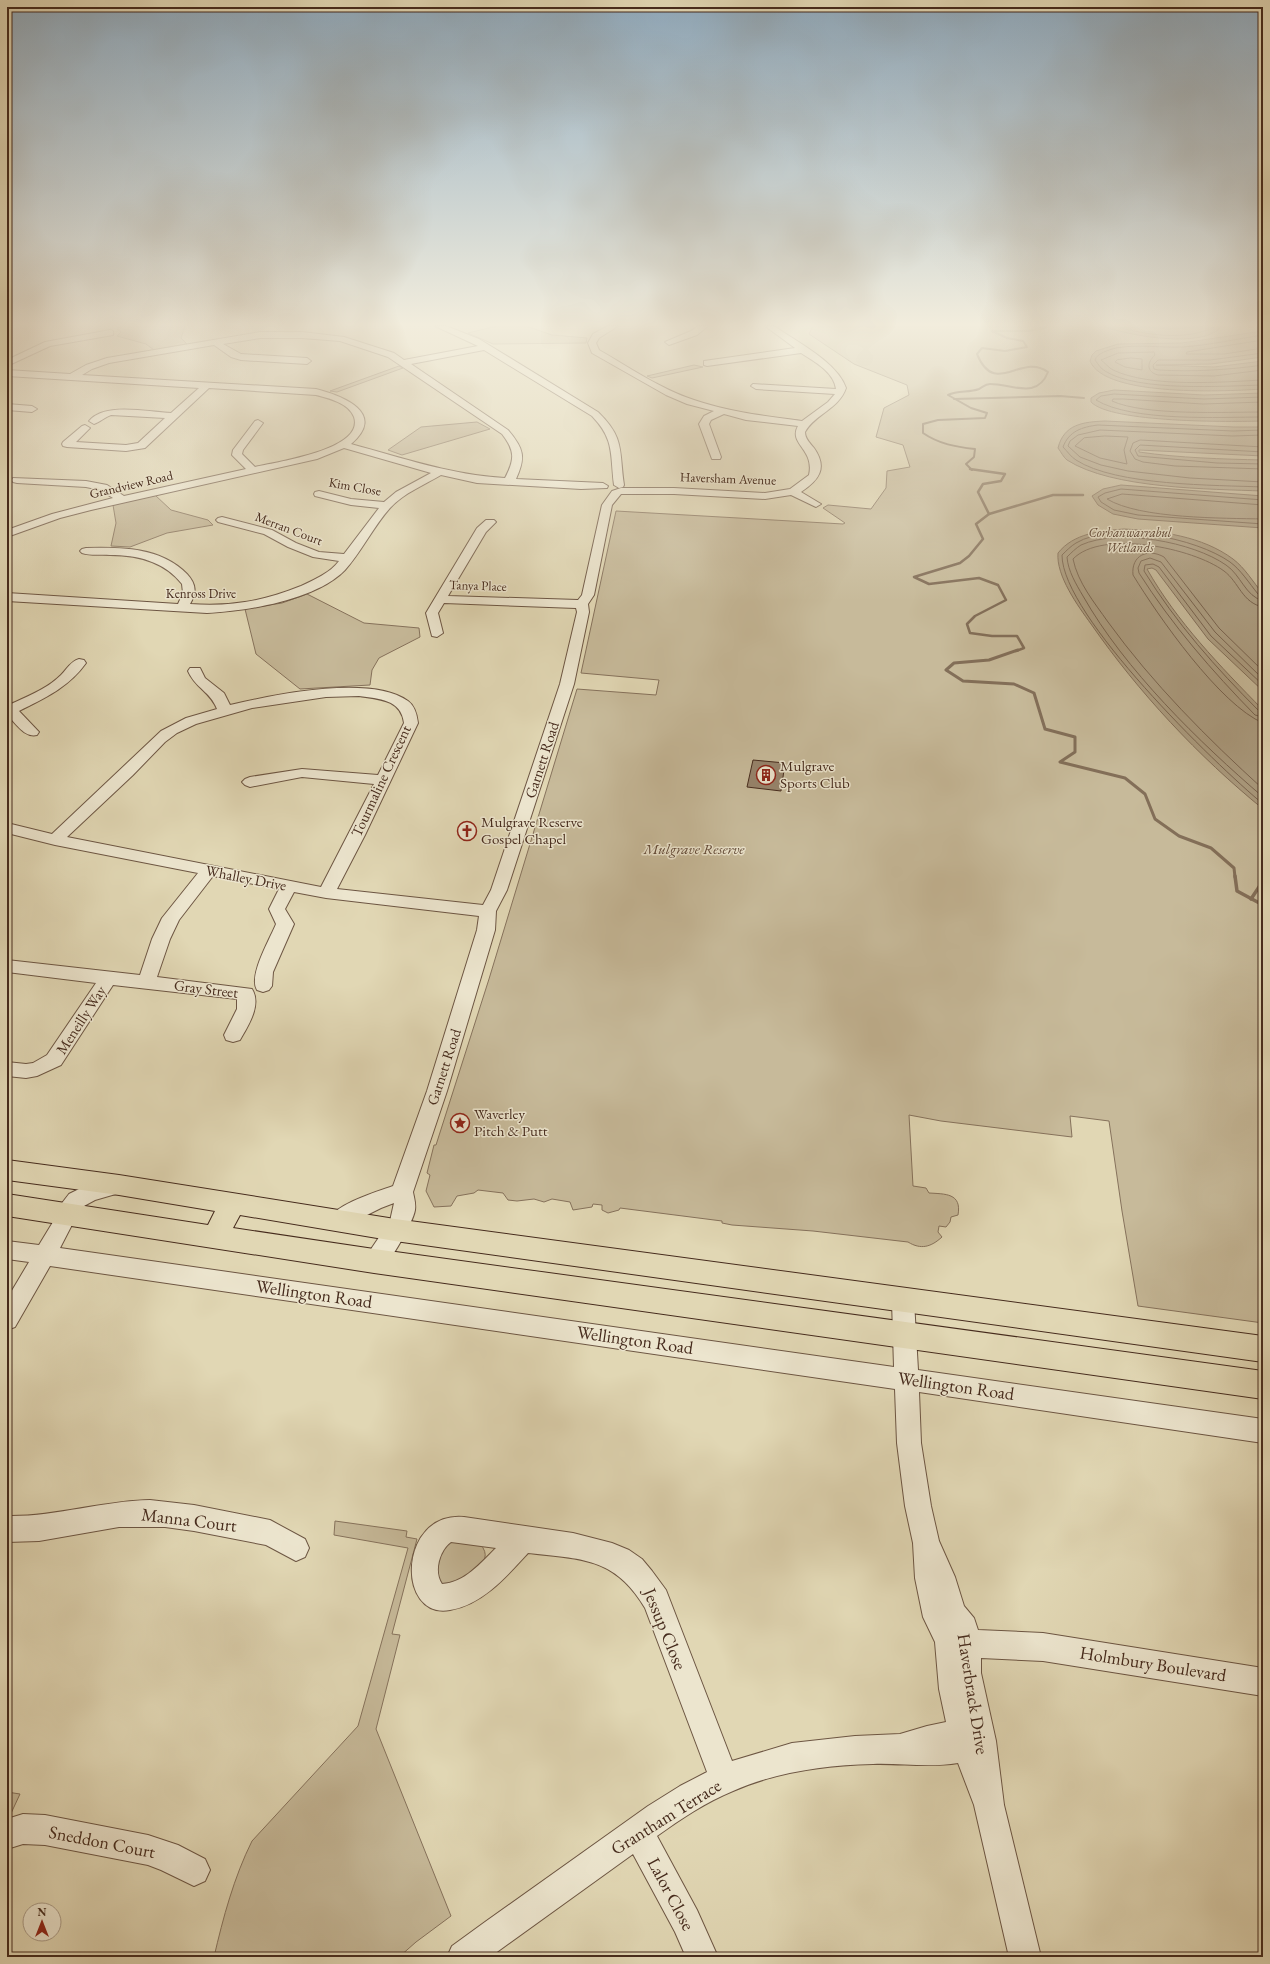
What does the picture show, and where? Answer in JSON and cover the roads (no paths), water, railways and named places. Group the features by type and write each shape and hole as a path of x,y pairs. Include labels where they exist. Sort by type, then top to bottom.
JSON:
{"highway":[{"path":"7,1170 119,1185 395,1230 903,1301 1263,1349"},
{"path":"215,1238 233,1203"},
{"path":"7,1205 215,1238 374,1261 1263,1385"}],"street":[{"path":"94,421 99,418"},
{"path":"85,428 67,444 132,448 144,444 172,418"},
{"name":"Grandview Road","path":"7,534 56,516 121,499 308,459 341,446 352,438 360,422 360,418"},
{"path":"483,418 505,432 514,442 519,459 509,482"},
{"path":"598,418 607,427 616,445 617,471 620,489"},
{"path":"708,418 704,424 716,456"},
{"path":"750,418 804,424 813,418"},
{"path":"254,471 237,455 238,450 258,423"},
{"name":"Haversham Avenue","path":"341,446 361,449 440,472 477,480 582,486 604,492 620,489 759,496 793,492 806,484 816,473 815,458 801,438 800,433 804,424"},
{"name":"Garnett Road","path":"374,1261 395,1230 401,1218 405,1205 402,1192 437,1091 484,937 488,911 499,890 567,684 583,612 582,604 588,595 604,492 617,471"},
{"name":"Kenross Drive","path":"7,596 182,608 232,608 277,600 318,584 340,568 386,506 400,494 440,472"},
{"path":"17,480 86,484 103,487 121,499"},
{"name":"Garnett Road","path":"604,492 620,489"},
{"path":"793,492 816,504"},
{"name":"Kim Close","path":"319,494 351,502 386,506"},
{"name":"Merran Court","path":"222,520 268,532 292,545 317,555 346,558"},
{"name":"Tanya Place","path":"490,522 481,530 440,599 582,604"},
{"path":"86,551 130,552 160,559 170,565 187,581 189,588 182,608"},
{"path":"437,633 432,613 440,599"},
{"path":"32,732 9,710 53,688 65,679 79,663"},
{"path":"195,671 199,680 219,696 226,711"},
{"name":"Tourmaline Crescent","path":"55,840 129,771 157,741 172,730 192,721 226,711 298,696 355,691 375,692 394,698 403,704 409,712 411,723 382,780 357,835 326,893"},
{"path":"250,782 302,773 382,780"},
{"name":"Whalley Drive","path":"7,828 55,840 326,893 488,911"},
{"path":"147,981 160,939 171,918 209,871"},
{"path":"264,986 264,972 285,924 277,909 289,886"},
{"name":"Gray Street","path":"7,966 147,981 246,994 246,1009 233,1035"},
{"name":"Meneilly Way","path":"7,1069 26,1071 37,1069 54,1060 109,978"},
{"path":"7,1320 63,1224 72,1202 78,1198 119,1185"},
{"path":"339,1220 373,1202 402,1192"},
{"name":"Wellington Road","path":"7,1250 1263,1431"},
{"name":"Haverbrack Drive","path":"903,1301 909,1443 913,1474 926,1542 942,1577 961,1639 967,1672 971,1742 989,1805 1025,1957"},
{"name":"Manna Court","path":"7,1528 25,1528 118,1515 151,1513 253,1529 280,1538 296,1548"},
{"name":"Jessup Close","path":"522,1539 577,1548 612,1556 636,1572 647,1584 656,1600 724,1779"},
{"name":"Holmbury Boulevard","path":"961,1639 1043,1647 1262,1686"},
{"name":"Grantham Terrace","path":"463,1957 686,1799 724,1779 757,1767 808,1756 898,1749 935,1751 971,1742"},
{"name":"Sneddon Court","path":"7,1834 23,1829 32,1829 96,1840 154,1852 182,1862 194,1870"},
{"name":"Lalor Close","path":"638,1832 686,1921 702,1957"}],"water":[{"path":"1144,418 1263,418 1263,421 1200,421"},
{"path":"1105,421 1263,427 1263,456 1139,450 1139,452 1185,457 1263,460 1263,491 1190,488 1135,482 1109,477 1086,470 1066,459 1058,448 1061,440 1070,429 1089,422"},
{"path":"1121,485 1263,496 1263,528 1138,519 1113,514 1098,505 1092,496 1103,489"},
{"path":"1124,529 1152,531 1181,536 1221,551 1233,559 1245,571 1263,594 1263,691 1208,639 1156,570 1152,568 1147,569 1172,607 1200,643 1263,710 1263,809 1215,767 1149,699 1129,675 1080,609 1064,581 1058,562 1058,553 1064,546 1088,534"}],"waterway":[{"path":"971,469 966,464 974,457 975,449 954,446 935,440 923,433 923,424 938,420 985,418"},
{"path":"971,469 1005,474 1001,481 983,484 978,492 989,514"},
{"path":"989,514 1053,495 1083,495"},
{"path":"989,514 976,524 983,539 969,556 960,563 914,577 929,584 979,578 998,585 1006,600 975,616 967,624 970,633 992,636 1017,636 1024,648 1016,651"},
{"path":"1018,650 989,660 954,663 946,670 963,681 1014,684 1034,693 1045,729 1075,737 1075,752 1060,762 1125,778 1145,794 1155,819 1179,836 1211,848 1234,868 1235,877"},
{"path":"1235,876 1237,891 1251,899"},
{"path":"1251,899 1263,881"},
{"path":"1251,899 1263,905"}],"place":[{"name":"Mulgrave Sports Club","path":"766,775"},
{"name":"Mulgrave Reserve Gospel Chapel","path":"467,831"},
{"name":"Waverley Pitch & Putt","path":"460,1123"}],"park label":[{"name":"Corhanwarrabul Wetlands","path":"1130,540"},
{"name":"Mulgrave Reserve","path":"694,849"}]}
